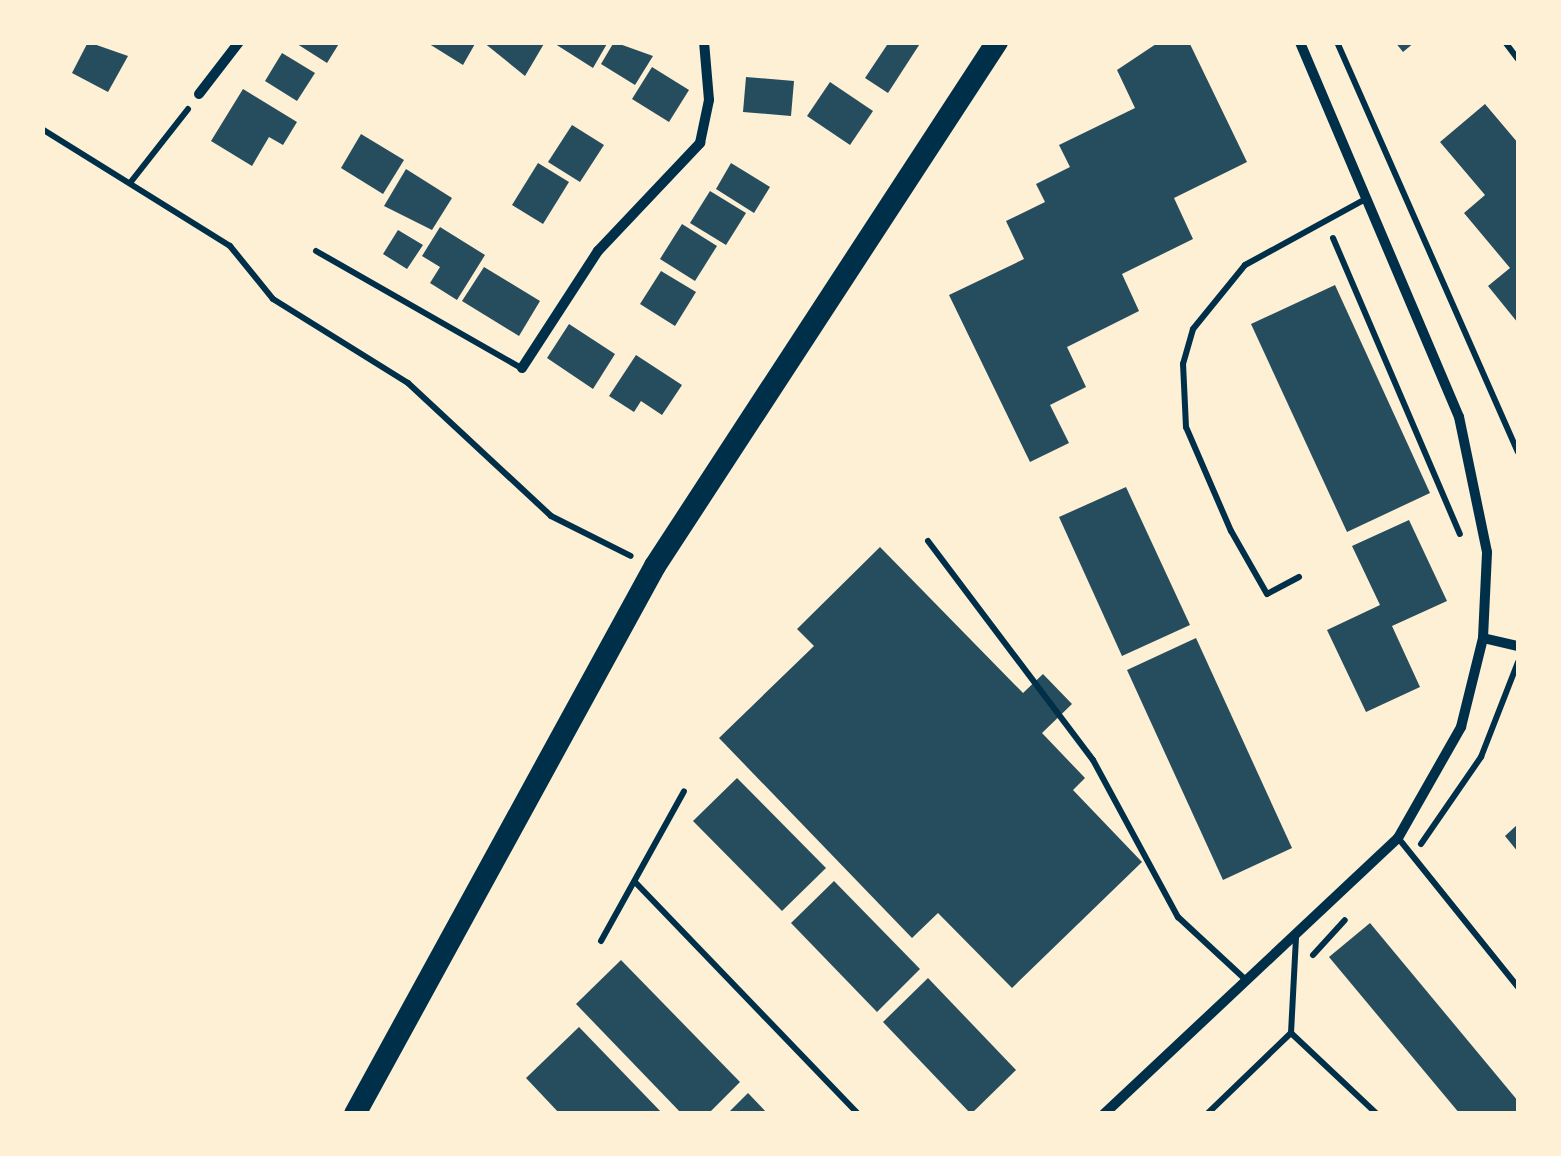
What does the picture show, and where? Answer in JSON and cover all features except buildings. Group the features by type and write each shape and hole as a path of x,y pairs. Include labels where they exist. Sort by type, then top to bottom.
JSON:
{"highway":[{"path":"355,1114 655,566 996,42"}],"street":[{"path":"199,94 239,42"},
{"path":"522,368 598,251 700,143 709,100 704,42"},
{"path":"1104,1114 1398,838 1461,728 1483,638 1487,552 1458,416 1362,201 1300,42"},
{"path":"1483,638 1518,646"}],"lane":[{"path":"1505,42 1518,59"},
{"path":"1299,577 1267,594 1224,514 1180,394 1193,329 1216,294 1324,218 1362,201"},
{"path":"316,251 522,368"},
{"path":"928,541 1093,760 1178,917 1246,980"},
{"path":"601,941 684,791"},
{"path":"1398,838 1518,987"},
{"path":"635,882 858,1114"},
{"path":"1206,1114 1291,1033 1296,933"},
{"path":"1291,1033 1377,1114"}],"path":[{"path":"1337,42 1518,452"},
{"path":"130,183 199,94"},
{"path":"42,129 230,246 273,299 325,338 408,383 575,534 655,566"},
{"path":"1324,218 1463,541"}]}
